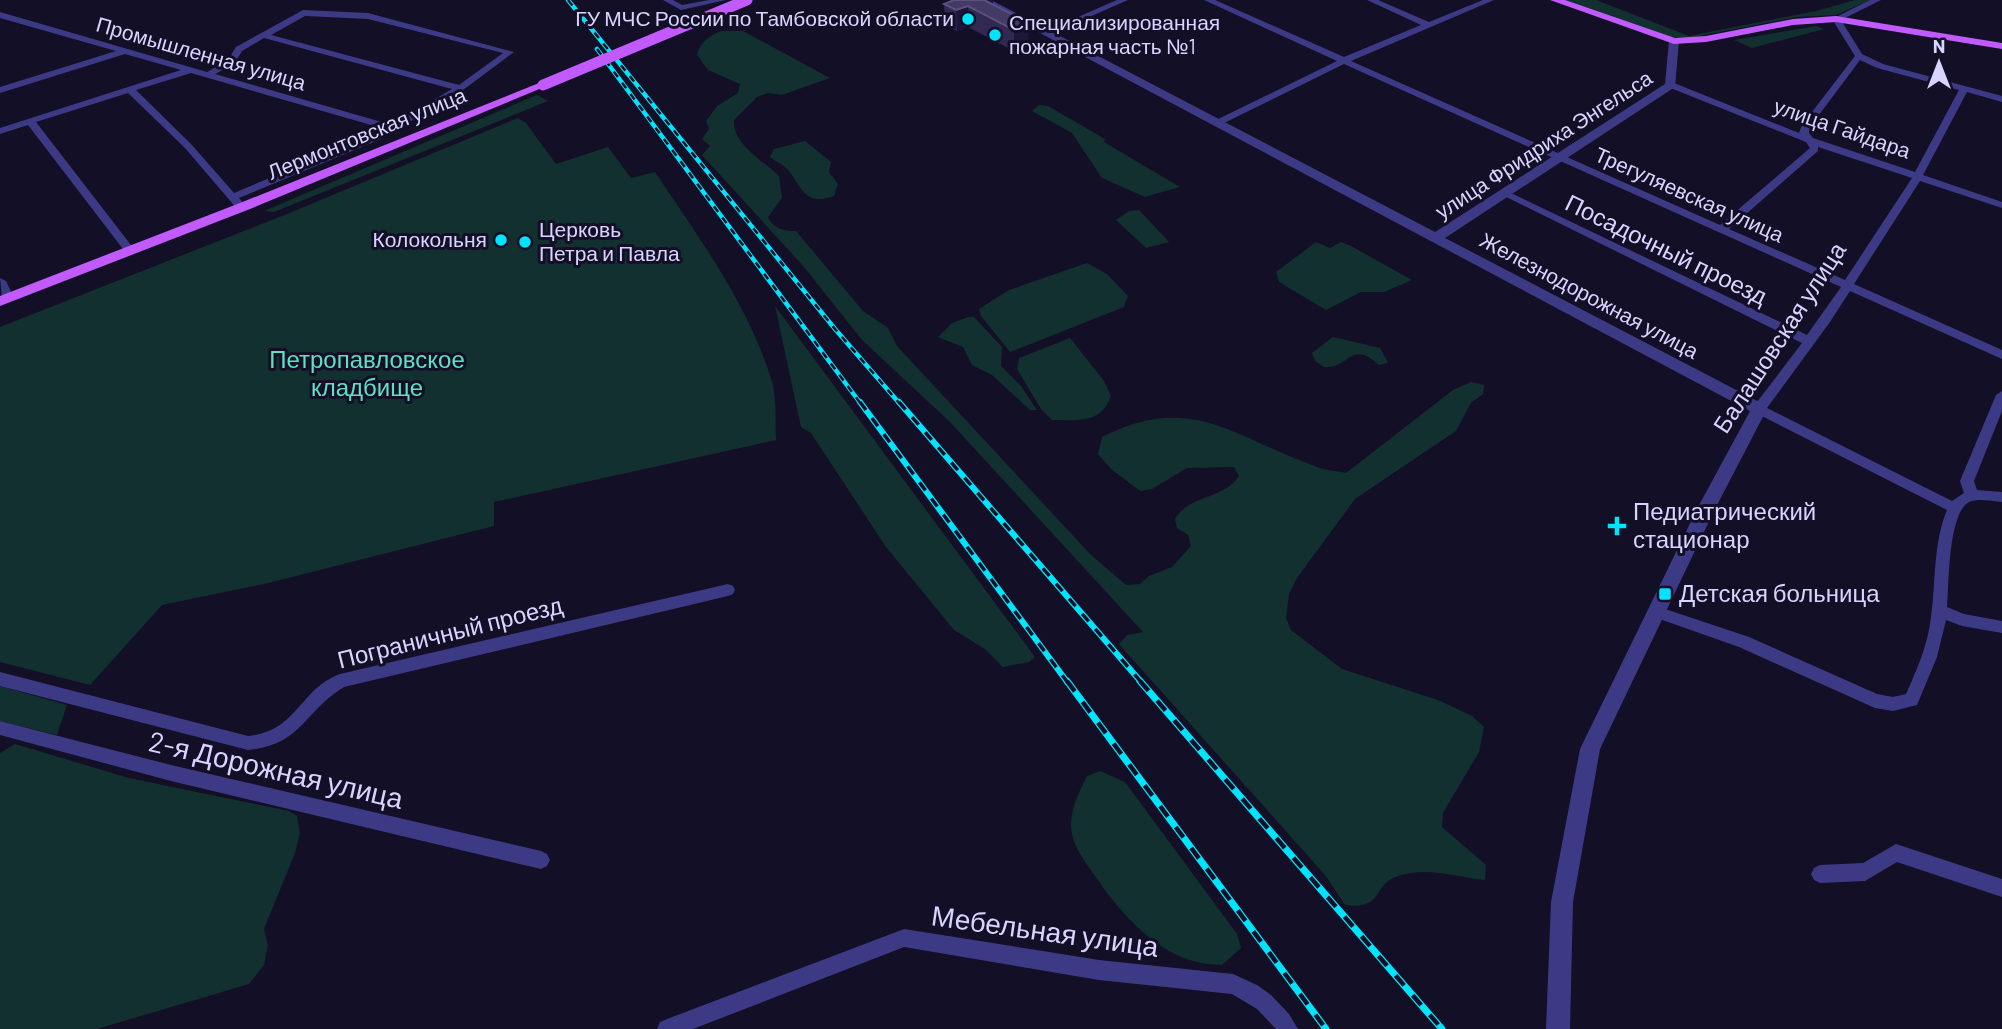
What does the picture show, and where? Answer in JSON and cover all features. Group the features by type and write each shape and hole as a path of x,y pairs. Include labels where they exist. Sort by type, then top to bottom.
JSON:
{"main road":[{"name":"Лермонтовская улица","path":"4,300 243,208 747,0"},
{"path":"1555,0 1674,41 1706,39 1793,22 1836,19 2002,46"}],"street":[{"path":"667,0 681,8 722,0"},
{"name":"Железнодорожная улица","path":"983,0 1759,409 1954,508"},
{"path":"1045,33 1125,0"},
{"name":"Трегуляевская улица","path":"1208,0 2002,355"},
{"path":"1371,0 1427,24"},
{"path":"1217,123 1343,61 1490,0"},
{"path":"1877,0 1836,19 1859,56 1880,66 2002,99"},
{"path":"209,74 231,62 239,49 303,13 368,16 510,52 460,88 393,128 232,197"},
{"name":"Промышленная улица","path":"0,15 393,128"},
{"path":"266,36 460,88"},
{"name":"улица Фридриха Энгельса","path":"1435,238 1671,85 1674,41"},
{"path":"1,88 124,52"},
{"path":"1721,230 1815,149 1808,139 1805,127 1859,56"},
{"path":"0,131 191,69"},
{"name":"улица Гайдара","path":"1671,85 1808,139 2002,205"},
{"name":"Балашовская улица","path":"1560,1028 1562,902 1590,749 1759,409 1847,286 1917,176 1965,88"},
{"path":"130,90 188,146 243,208"},
{"path":"31,122 130,251"},
{"name":"Посадочный проезд","path":"1505,194 1809,341"},
{"path":"0,281 4,300"},
{"path":"1972,495 1967,481 2002,395"},
{"path":"1656,612 1744,642 1875,701 1893,704 1911,700 1927,666 1940,611 1945,552 1954,508 1972,495 2002,498"},
{"name":"Пограничный проезд","path":"0,679 248,743 274,739 288,729 322,690 340,681 728,590"},
{"path":"1940,611 1962,620 2002,627"},
{"name":"2-я Дорожная улица","path":"0,728 171,773 541,860"},
{"path":"1820,874 1865,872 1896,853 2002,888"},
{"name":"Мебельная улица","path":"667,1029 904,938 1099,970 1233,984 1253,992 1272,1008 1289,1029"}],"green space":[{"path":"1562,0 1596,0 1689,36 1816,11 1855,0 1870,0 1836,15 1797,17 1689,38 1669,37"},
{"path":"1816,26 1824,29 1752,48 1734,40"},
{"path":"722,31 743,31 830,78 782,95 768,93 757,97 734,120 738,137 743,144 779,176 782,198 768,217 770,221 779,228 796,231 863,311 888,328 897,346 1091,555 1126,585 1140,584 1149,576 1172,567 1191,546 1188,535 1177,528 1175,519 1189,505 1224,489 1239,476 1234,467 1187,468 1152,489 1140,491 1111,469 1098,454 1102,437 1134,424 1163,418 1189,419 1239,433 1320,468 1346,473 1453,390 1471,382 1484,385 1483,394 1471,403 1456,431 1355,499 1297,578 1289,594 1286,618 1291,630 1342,669 1438,700 1472,716 1484,727 1479,752 1443,813 1442,827 1486,865 1485,880 1441,873 1409,873 1390,880 1366,904 1345,905 1325,875 1119,644 1127,635 1143,632 950,422 862,340 804,267 702,155 710,146 702,139 709,129 706,121 717,106 738,93 740,84 708,70 697,55 706,40"},
{"path":"537,95 548,101 274,212 264,211"},
{"path":"1039,105 1048,106 1105,139 1104,142 1180,187 1145,197 1102,178 1072,133 1032,111"},
{"name":"Петропавловское кладбище","path":"518,118 526,123 556,164 608,147 631,178 655,172 705,247 750,326 774,389 776,440 494,502 494,526 268,583 162,605 90,685 0,662 0,327 287,214"},
{"path":"805,141 831,162 829,172 838,184 834,196 815,199 809,196 785,167 770,157 774,149"},
{"path":"1139,210 1169,242 1146,248 1116,220 1129,211"},
{"path":"1316,242 1330,248 1341,242 1412,280 1384,292 1361,292 1326,310 1279,282 1276,272"},
{"path":"1087,263 1107,274 1128,296 1124,307 1010,352 981,316 979,309 1009,290"},
{"path":"775,306 1035,657 1029,662 1003,667 985,649 954,630 886,547 811,433 801,427"},
{"path":"974,317 1002,347 1001,366 1021,386 1037,410 1030,410 992,375 972,365 963,347 938,337 952,323"},
{"path":"1333,337 1380,348 1388,363 1379,365 1369,358 1356,355 1339,364 1324,367 1315,361 1312,353"},
{"path":"1070,338 1104,381 1111,396 1107,405 1095,416 1079,420 1052,420 1041,409 1017,369 1019,358"},
{"path":"0,686 67,705 57,735 0,721"},
{"path":"15,744 129,778 289,811 297,816 300,833 295,853 264,929 268,945 264,965 249,984 97,1029 0,1029 0,753"},
{"path":"1100,771 1125,782 1237,934 1241,948 1222,965 1201,963 1182,957 1148,937 1119,908 1082,858 1071,830 1072,814 1087,776"}],"building":[{"path":"954,0 984,0 1029,23 1014,30 968,6 956,10 944,4"}],"railway":[{"path":"568,0 835,329 900,404"},
{"path":"597,49 861,404"},
{"path":"860,402 1068,683"},
{"path":"899,402 1142,683"},
{"path":"1067,681 1326,1029"},
{"path":"1140,681 1442,1029"}],"place":[{"name":"ГУ МЧС России по Тамбовской области","path":"968,19"},
{"name":"Специализированная пожарная часть №1","path":"995,35"},
{"name":"Колокольня","path":"501,240"},
{"name":"Церковь Петра и Павла","path":"525,242"},
{"name":"Педиатрический стационар","path":"1617,526"},
{"name":"Детская больница","path":"1665,594"}]}
